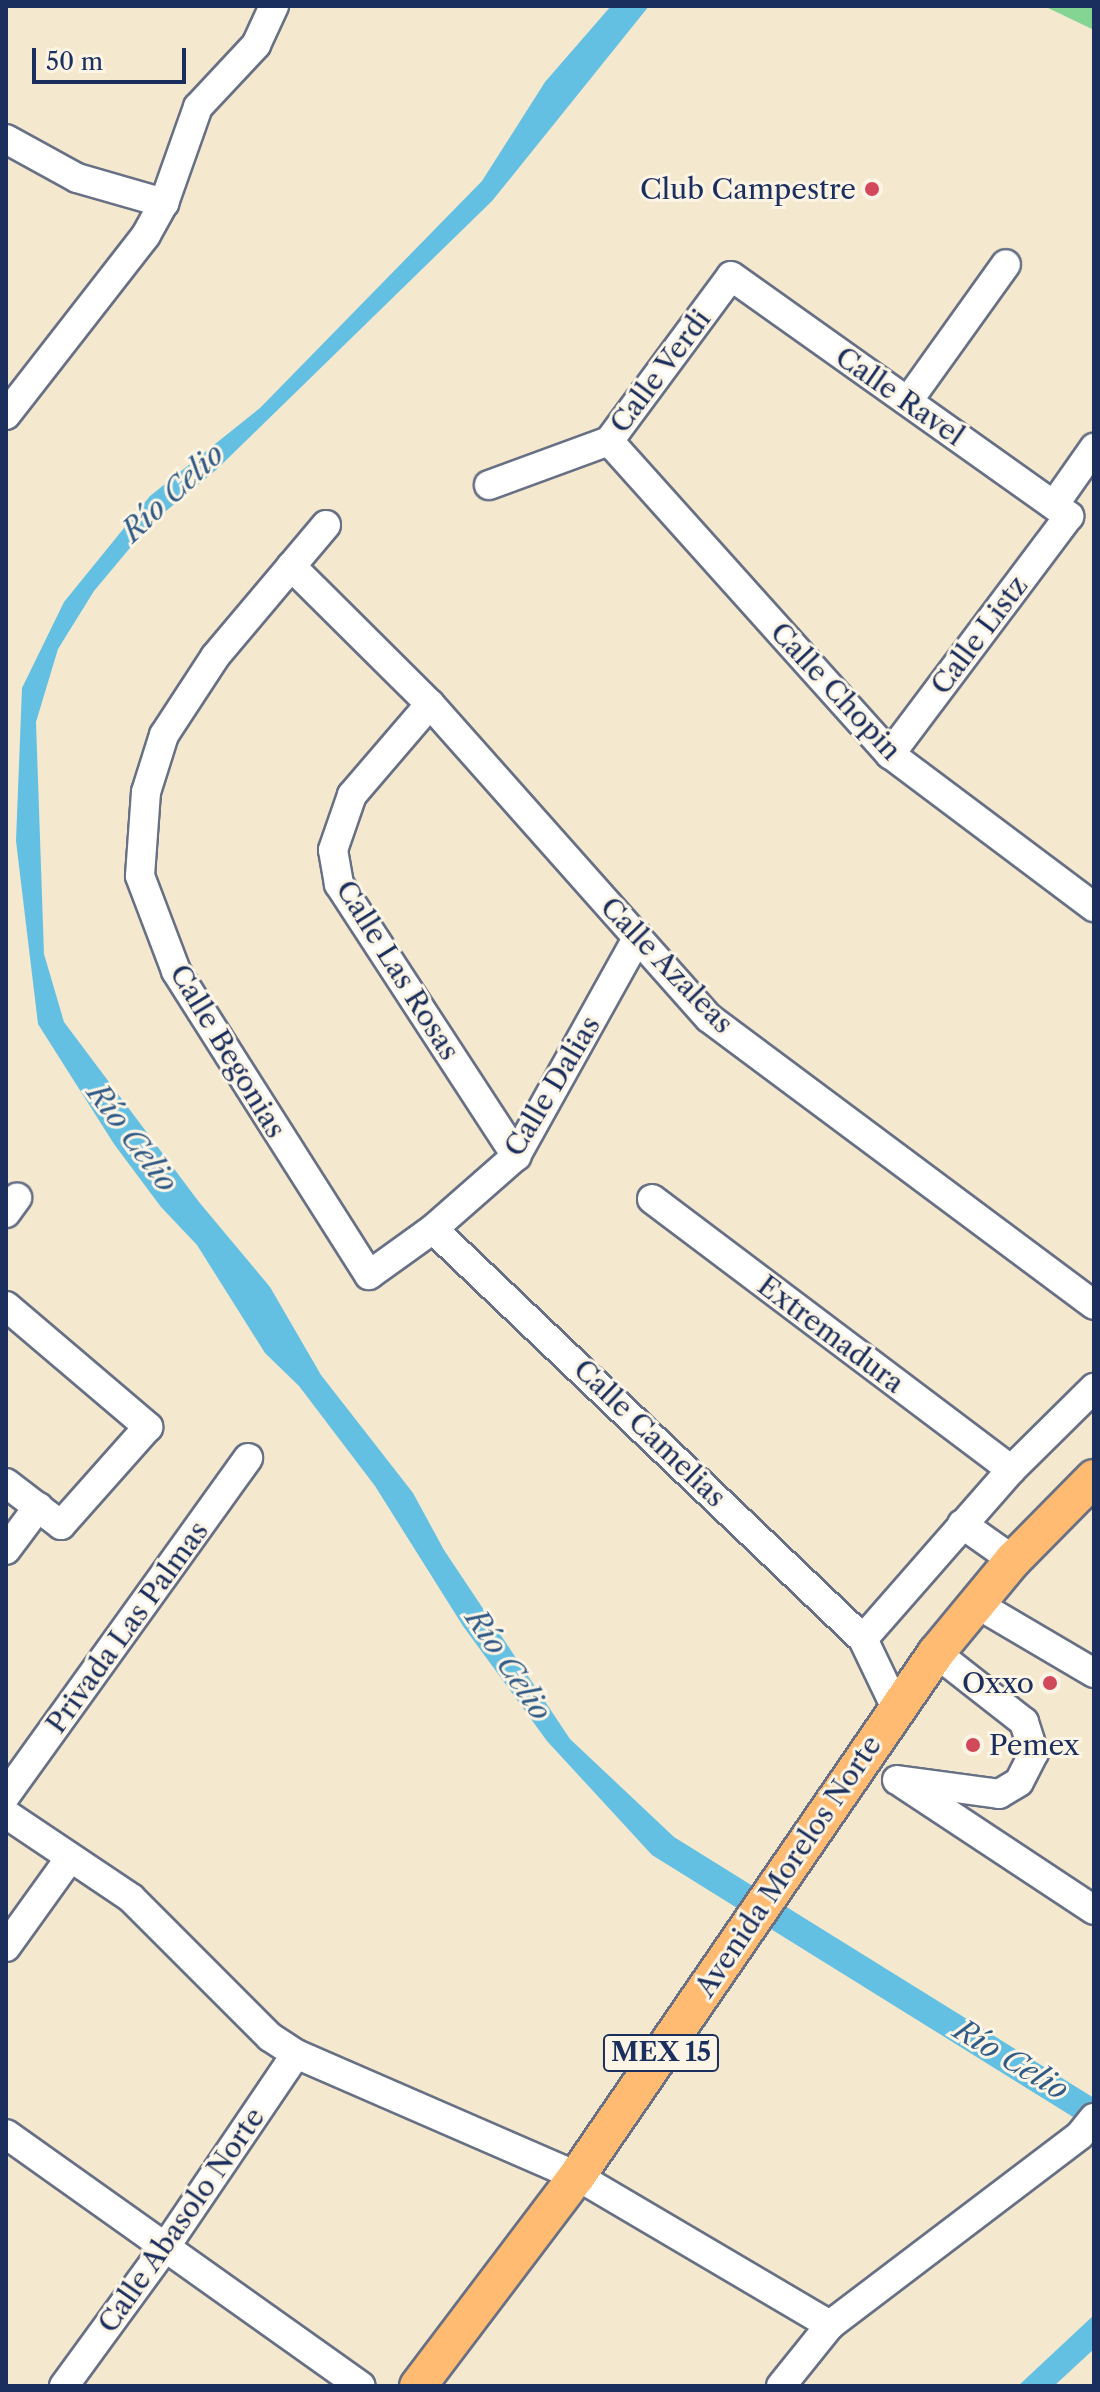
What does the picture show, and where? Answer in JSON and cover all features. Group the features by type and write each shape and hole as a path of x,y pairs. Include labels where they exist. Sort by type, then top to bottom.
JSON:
{"main road":[{"name":"Avenida Morelos Norte","path":"418,2386 577,2176 861,1756 936,1653 1013,1560 1094,1478"}],"street":[{"path":"6,415 146,235 164,203 198,107 256,45 274,6"},
{"path":"6,139 77,178 164,203"},
{"path":"908,401 1006,264"},
{"name":"Calle Ravel","path":"731,276 1062,511"},
{"name":"Calle Verdi","path":"489,485 609,441 731,276"},
{"name":"Calle Chopin","path":"609,441 890,754 1094,907"},
{"name":"Calle Listz","path":"890,754 1062,511 1094,448"},
{"name":"Calle Begonias","path":"326,525 215,657 164,735 146,792 140,876 176,971 369,1275"},
{"name":"Calle Azaleas","path":"291,566 430,704 709,1018 1094,1305"},
{"name":"Calle Las Rosas","path":"430,704 352,795 333,850 339,884 516,1156"},
{"name":"Calle Dalias","path":"369,1275 433,1229 516,1156 638,937"},
{"name":"Extremadura","path":"652,1199 1011,1470"},
{"name":"Calle Camelias","path":"433,1229 863,1639"},
{"path":"6,1306 148,1427 61,1525 6,1483"},
{"path":"896,1708 863,1639 1011,1470 1094,1388"},
{"name":"Privada Las Palmas","path":"6,1795 248,1458"},
{"path":"6,1550 38,1507"},
{"path":"962,1524 1013,1560"},
{"path":"975,1603 1094,1673"},
{"path":"897,1780 999,1794 1019,1782 1034,1753 1024,1722 936,1653"},
{"path":"861,1756 1094,1910"},
{"path":"6,1814 131,1898 270,2037 296,2054 577,2176 830,2325"},
{"path":"6,1947 70,1858"},
{"name":"Calle Abasolo Norte","path":"64,2386 164,2249 296,2054"},
{"path":"781,2386 830,2325 1087,2126"},
{"path":"6,2134 360,2386"}],"green space":[{"path":"1044,6 1094,6 1094,30"}],"water":[{"name":"Río Celio","path":"611,6 649,6 492,201 216,470 150,524 94,591 58,649 36,722 44,954 64,1022 199,1202 270,1287 321,1375 413,1493 444,1550 570,1739 674,1837 1094,2098 1094,2130 652,1855 547,1741 463,1626 375,1486 299,1386 265,1353 197,1245 161,1207 114,1144 38,1024 16,841 22,688 64,602 150,496 260,408 482,181 545,82"},
{"path":"1094,2315 1094,2349 1054,2386 1018,2386"}],"place":[{"name":"Club Campestre","path":"872,189"},
{"name":"Oxxo","path":"1050,1683"},
{"name":"Pemex","path":"973,1745"}]}
